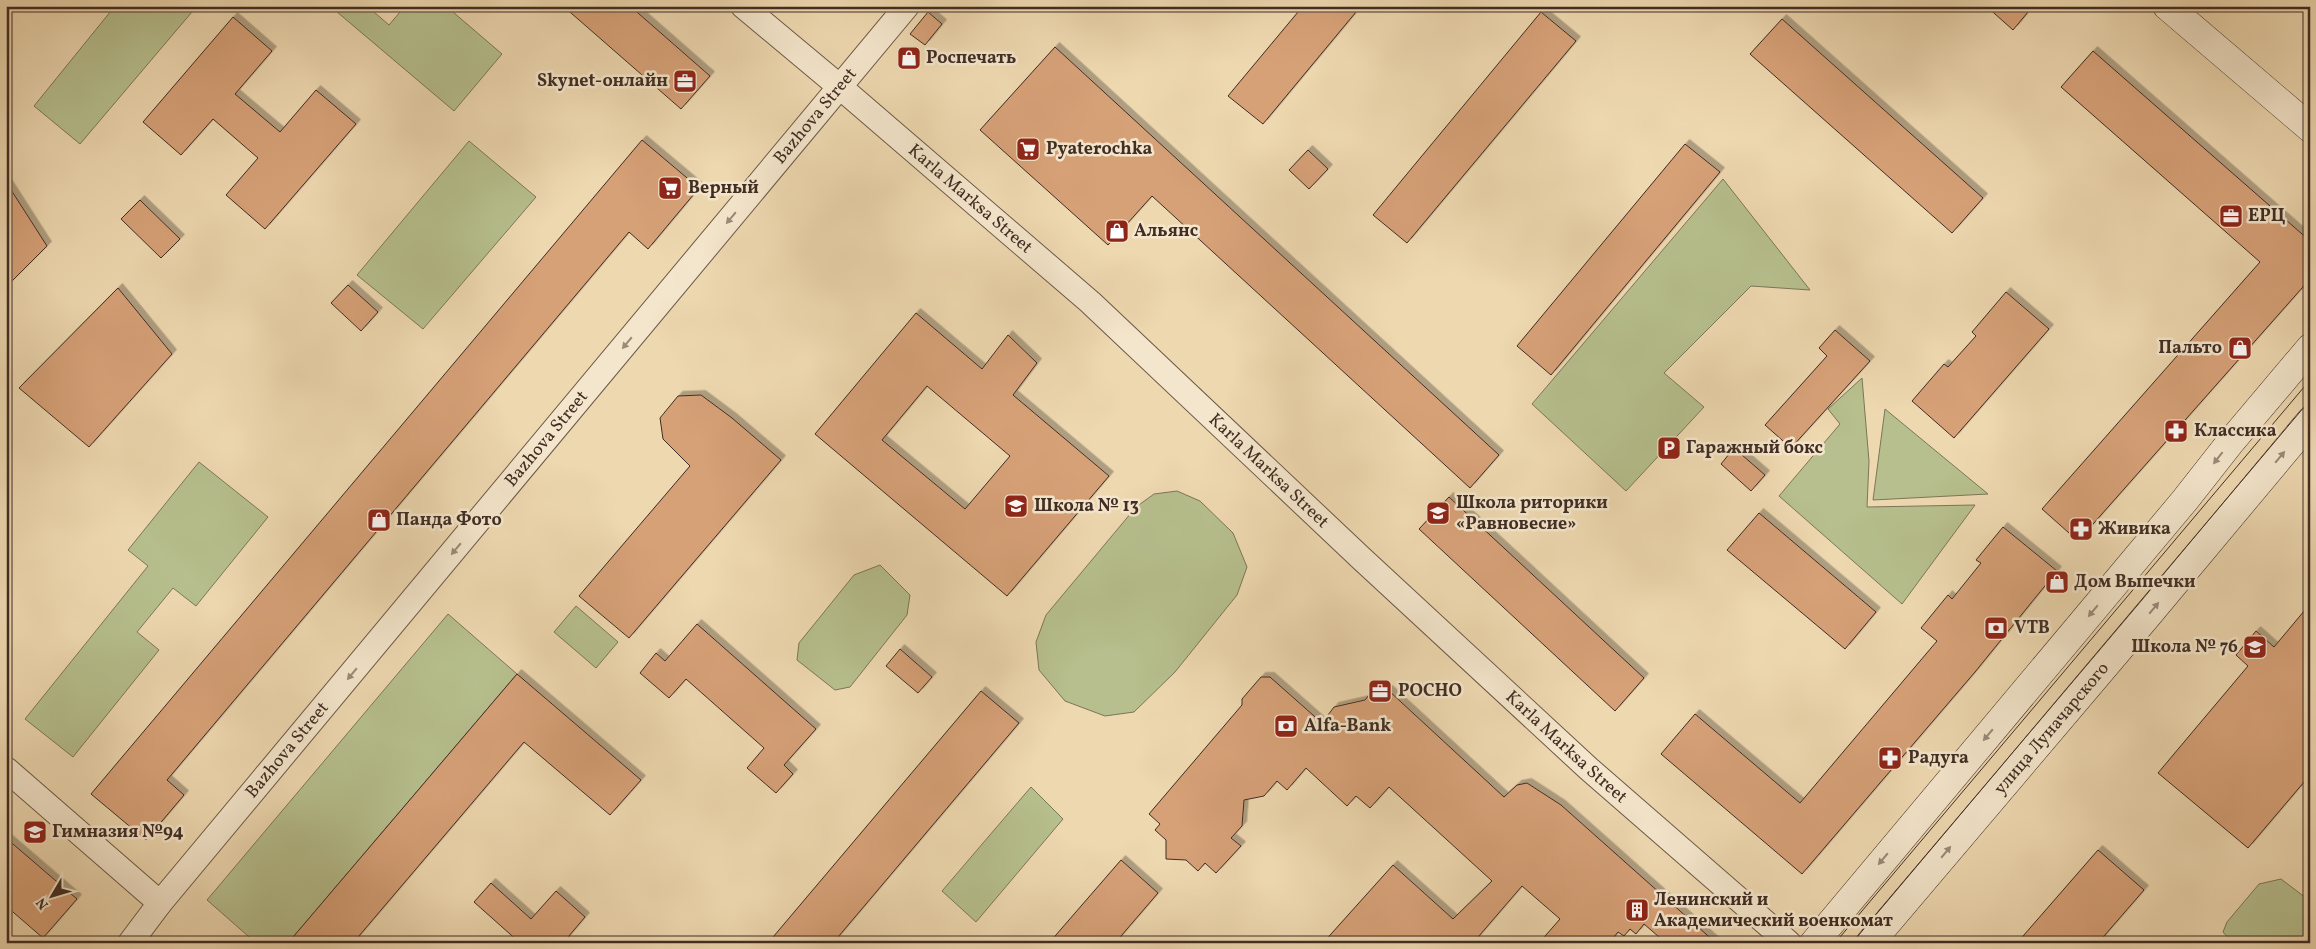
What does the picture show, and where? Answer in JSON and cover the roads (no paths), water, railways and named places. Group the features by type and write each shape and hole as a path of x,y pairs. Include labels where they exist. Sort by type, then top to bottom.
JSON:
{"main road":[{"path":"2167,6 2310,128"},
{"path":"1814,943 2310,348"},
{"name":"улица Луначарского","path":"1870,943 2142,623 2310,421"}],"street":[{"name":"Karla Marksa Street","path":"742,6 840,86 1090,302 1589,769 1788,943"},
{"name":"Bazhova Street","path":"130,943 160,903 907,6"},
{"path":"6,768 160,903"}],"tram line":[{"path":"1835,943 2310,380"},
{"path":"1852,943 2310,400"}],"place":[{"name":"Роспечать","path":"909,58"},
{"name":"Skynet-онлайн","path":"685,81"},
{"name":"Pyaterochka","path":"1028,149"},
{"name":"Верный","path":"670,188"},
{"name":"ЕРЦ","path":"2231,216"},
{"name":"Альянс","path":"1117,231"},
{"name":"Пальто","path":"2240,348"},
{"name":"Классика","path":"2176,431"},
{"name":"Гаражный бокс","path":"1669,448"},
{"name":"Школа № 13","path":"1016,506"},
{"name":"Школа риторики «Равновесие»","path":"1438,513"},
{"name":"Панда Фото","path":"379,520"},
{"name":"Живика","path":"2081,529"},
{"name":"Дом Выпечки","path":"2057,582"},
{"name":"VTB","path":"1996,628"},
{"name":"Школа № 76","path":"2255,647"},
{"name":"РОСНО","path":"1380,691"},
{"name":"Alfa-Bank","path":"1286,726"},
{"name":"Радуга","path":"1890,758"},
{"name":"Гимназия №94","path":"35,832"},
{"name":"Ленинский и Академический военкомат","path":"1637,910"}]}
